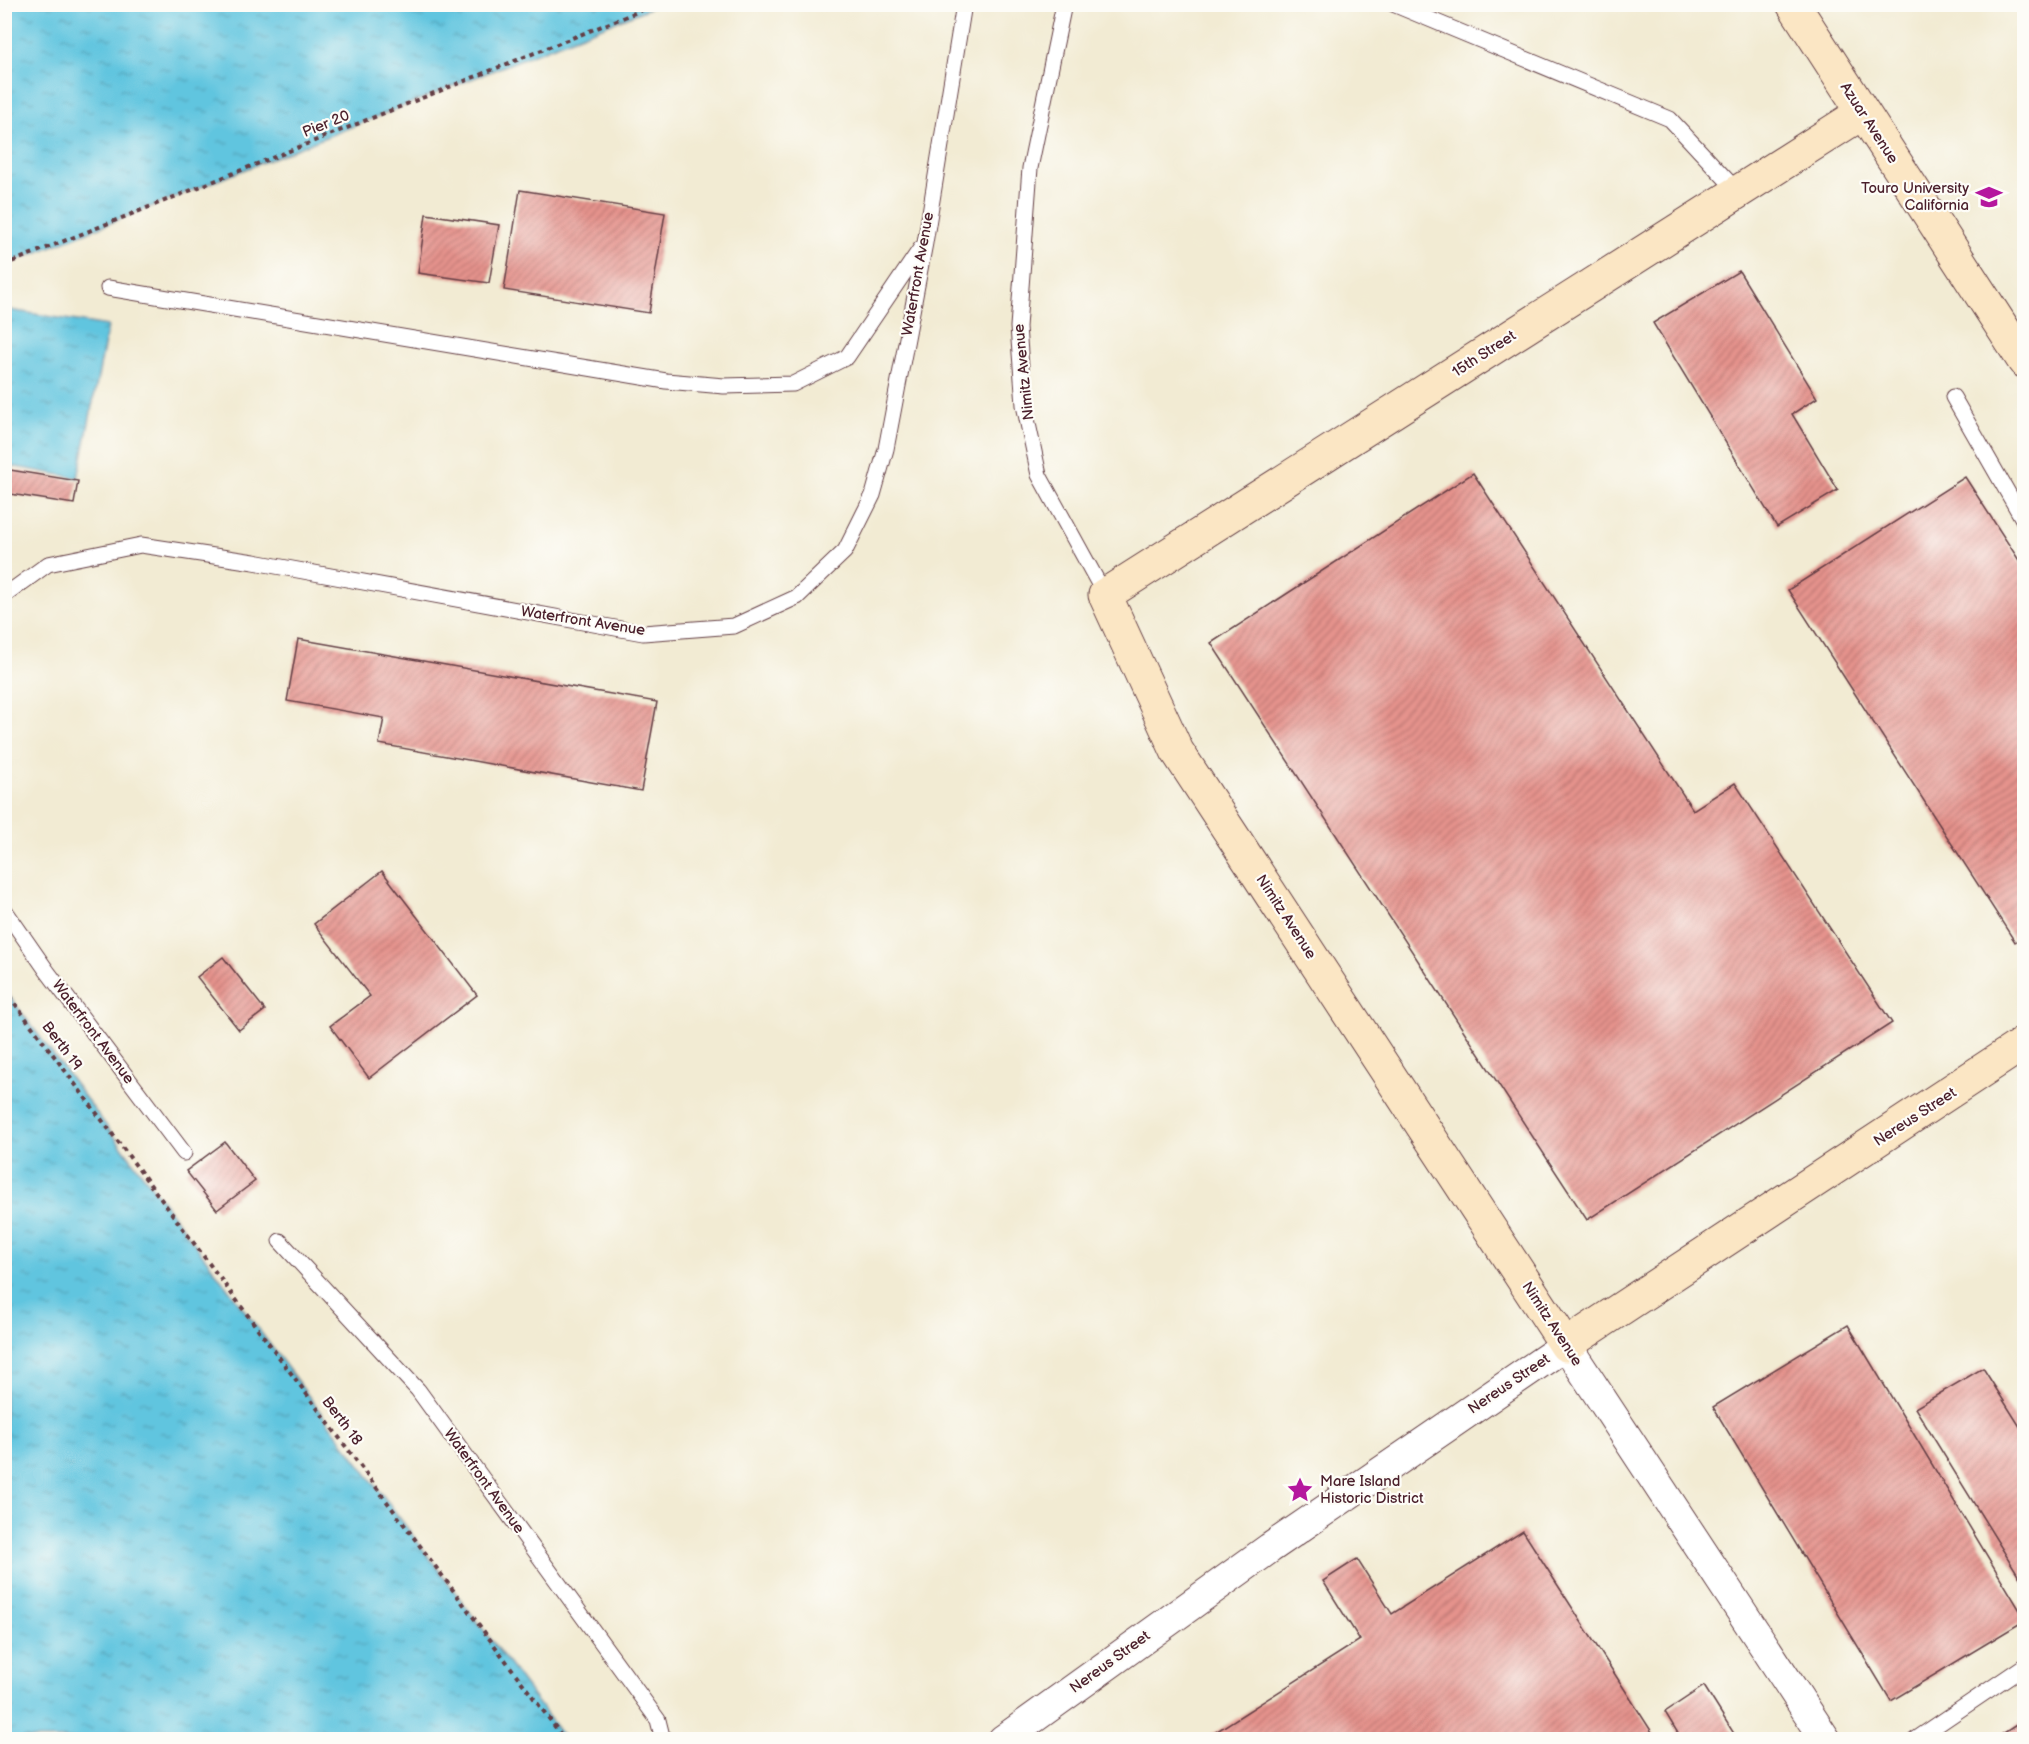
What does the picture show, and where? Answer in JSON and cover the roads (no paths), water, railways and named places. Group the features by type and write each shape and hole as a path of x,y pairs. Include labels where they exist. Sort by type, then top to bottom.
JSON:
{"street":[{"name":"Azuar Avenue","path":"1793,4 2025,361"},
{"name":"15th Street","path":"1105,595 1862,112"},
{"name":"Nimitz Avenue","path":"1105,595 1177,752 1826,1740"},
{"name":"Nereus Street","path":"1003,1740 1270,1548 1566,1345 2025,1043"}],"lane":[{"name":"Waterfront Avenue","path":"4,596 48,564 141,545 254,562 643,633 734,626 797,597 845,551 873,495 886,448 925,243 964,4"},
{"name":"Nimitz Avenue","path":"1064,4 1030,168 1018,327 1024,405 1039,475 1105,595"},
{"path":"1393,4 1670,119 1738,192"},
{"path":"108,288 666,381 724,386 793,384 847,357 925,243"},
{"path":"1953,397 2025,521"},
{"name":"Waterfront Avenue","path":"4,909 47,971 184,1153"},
{"name":"Waterfront Avenue","path":"280,1241 418,1390 658,1720 663,1740"},
{"path":"1915,1740 2025,1666"}],"water":[{"path":"5,4 657,4 657,5 5,265"},
{"path":"4,309 108,326 78,478 5,465"},
{"path":"4,989 565,1739 5,1739"}],"place":[{"name":"Touro University California","path":"1989,197"},
{"name":"Mare Island Historic District","path":"1300,1490"}]}
